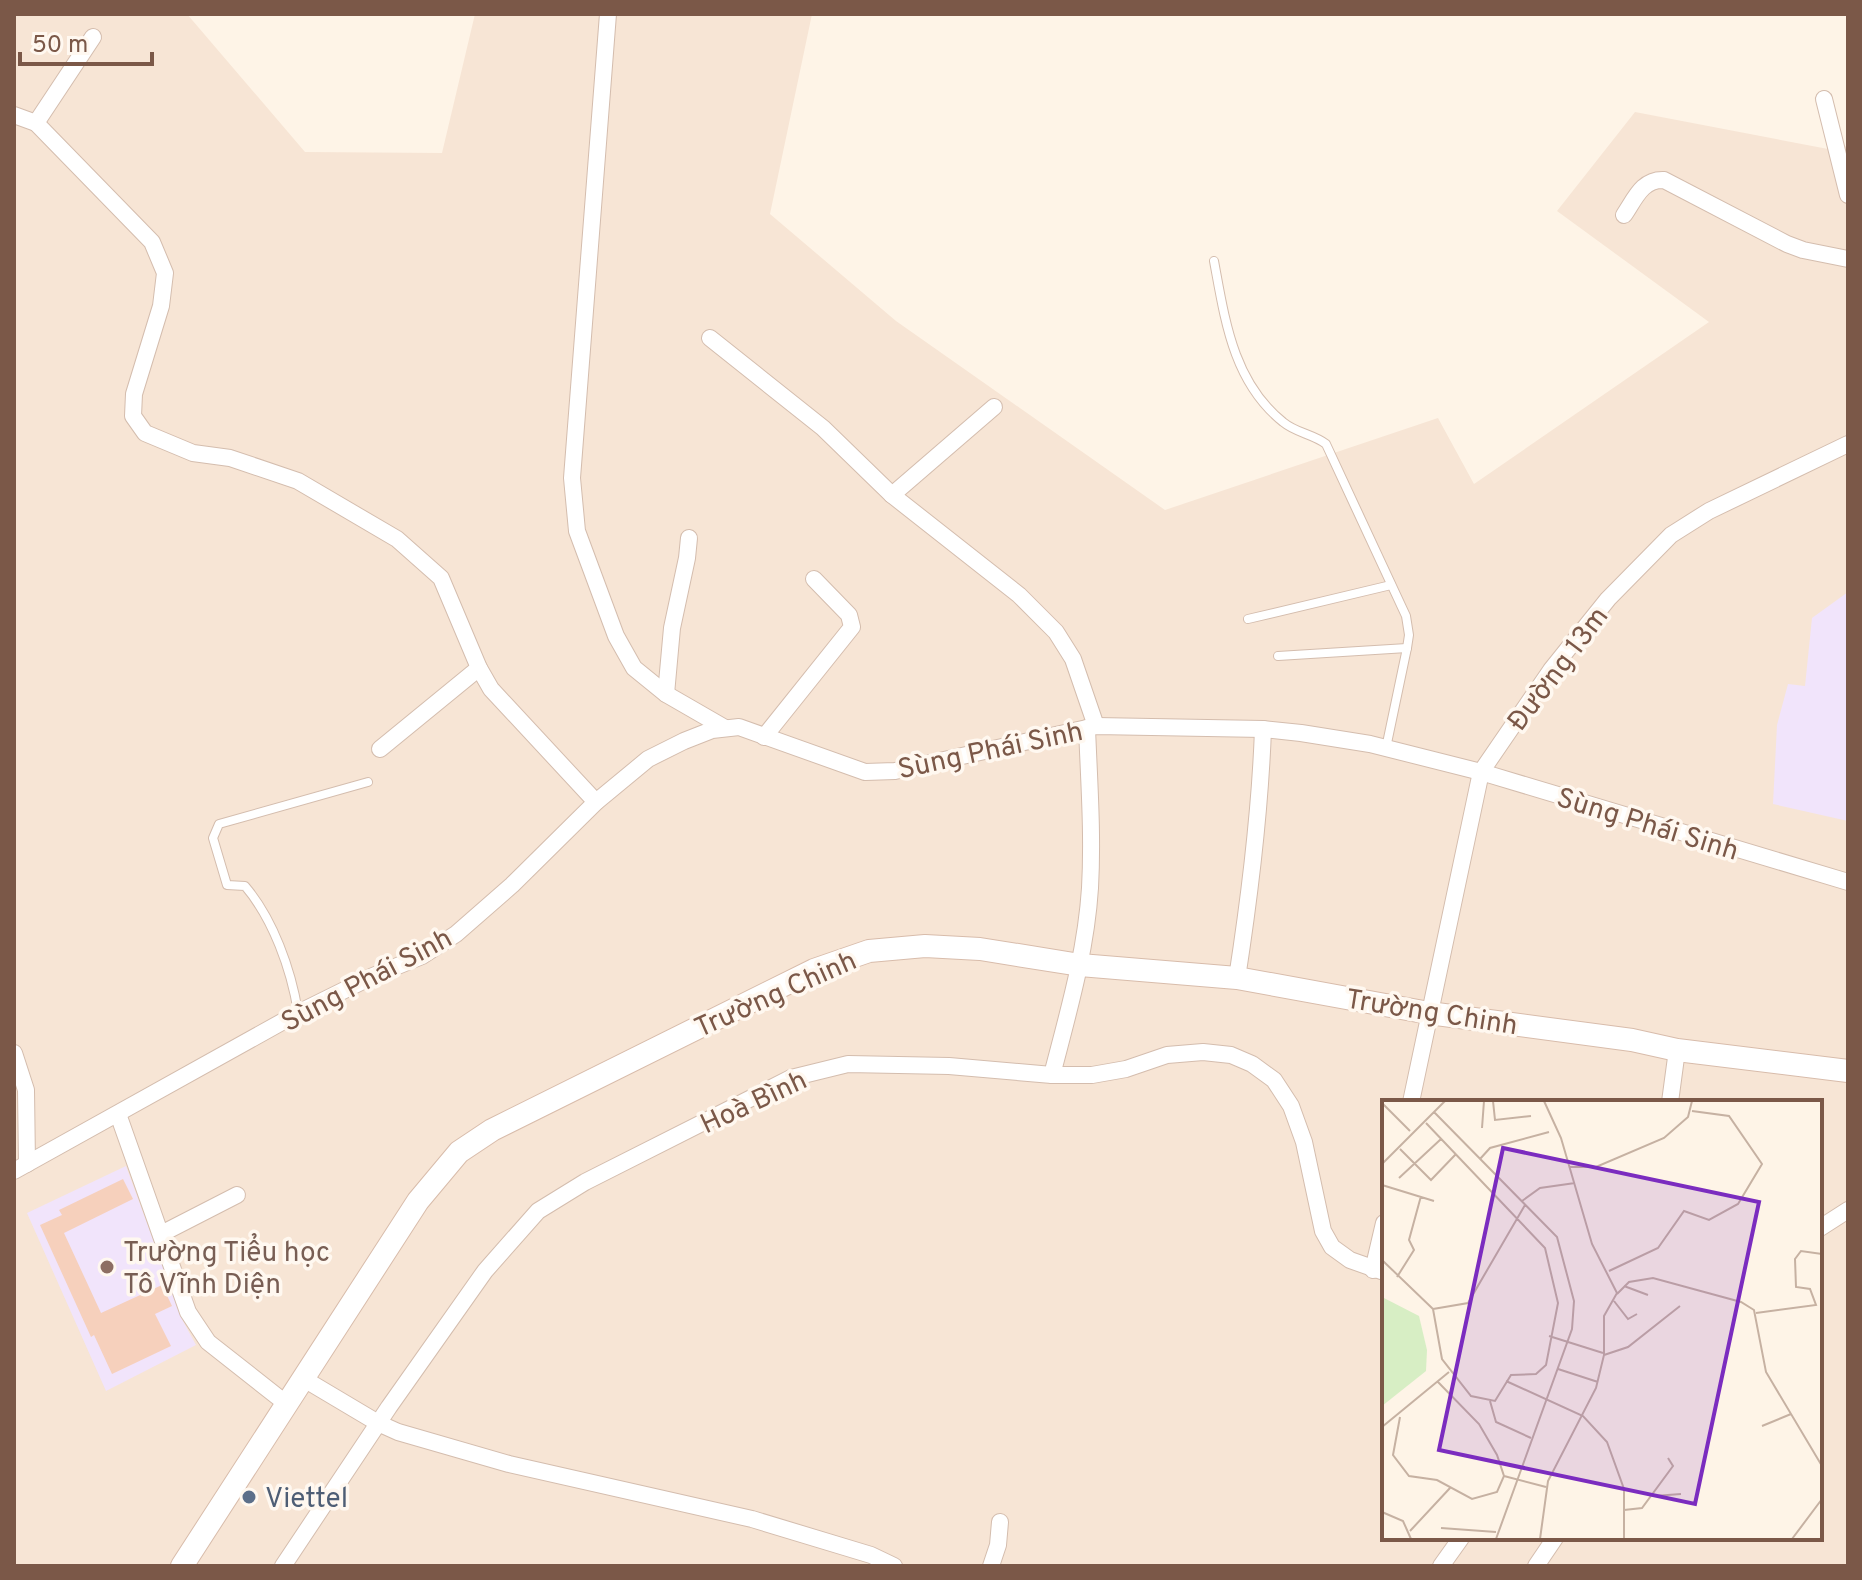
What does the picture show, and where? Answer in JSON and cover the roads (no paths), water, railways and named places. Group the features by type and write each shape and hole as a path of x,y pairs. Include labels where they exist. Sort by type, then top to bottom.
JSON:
{"street":[{"path":"608,14 572,478 577,531 616,636 634,668 666,694 725,728"},
{"path":"36,123 93,37"},
{"path":"1824,99 1848,195"},
{"path":"14,115 36,123 152,242 165,273 161,306 134,394 133,416 145,433 193,453 230,458 298,481 397,539 441,578 491,689 596,802"},
{"path":"1624,215 1645,184 1652,179 1664,180 1787,244 1848,259"},
{"path":"710,338 823,428 892,495 1019,595 1056,632 1073,659 1092,727 1090,891 1080,965 1052,1075"},
{"path":"892,495 994,407"},
{"name":"Đường 13m","path":"1411,1100 1481,772 1551,670 1608,599 1671,535 1709,511 1848,444"},
{"path":"666,694 672,628 689,538"},
{"path":"764,737 852,627 849,615 814,579"},
{"path":"380,749 479,668"},
{"name":"Sùng Phái Sinh","path":"20,1167 298,1013 422,956 456,934 512,885 596,802 648,759 712,730 739,727 865,772 895,771 1092,727 1263,729 1386,748 1481,772 1848,882"},
{"path":"1237,978 1260,813 1263,729"},
{"name":"Trường Chinh","path":"182,1566 418,1201 459,1152 492,1130 801,976 869,951 925,946 980,949 1080,965 1237,978 1429,1013 1632,1040 1677,1050 1848,1071"},
{"path":"1670,1100 1677,1050"},
{"name":"Hoà Bình","path":"283,1566 378,1423 485,1271 538,1211 585,1182 791,1078 848,1064 1092,1075 1126,1069 1167,1055 1203,1052 1231,1055 1252,1064 1274,1080 1291,1106 1304,1142 1323,1231 1332,1247 1350,1260 1378,1271"},
{"path":"14,1053 26,1090 20,1167"},
{"path":"118,1114 188,1312 208,1342 288,1405"},
{"path":"161,1234 237,1195"},
{"path":"1822,1227 1848,1210"},
{"path":"1378,1271 1382,1239"},
{"path":"304,1379 398,1432 509,1464 752,1519 871,1555 894,1566"},
{"path":"991,1566 998,1545 1000,1522"},
{"path":"1441,1566 1460,1540"},
{"path":"1536,1566 1554,1540"}],"lane":[{"path":"1214,261 1225,324 1242,372 1260,400 1283,422 1326,444 1406,616 1409,635 1386,748"},
{"path":"1248,619 1391,585"},
{"path":"1278,656 1407,648"},
{"path":"298,1013 294,985 260,904 245,886 227,885 213,838 219,824 368,782"}],"place":[{"name":"Trường Tiểu học Tô Vĩnh Diện","path":"107,1267"},
{"name":"Viettel","path":"249,1497"}]}
